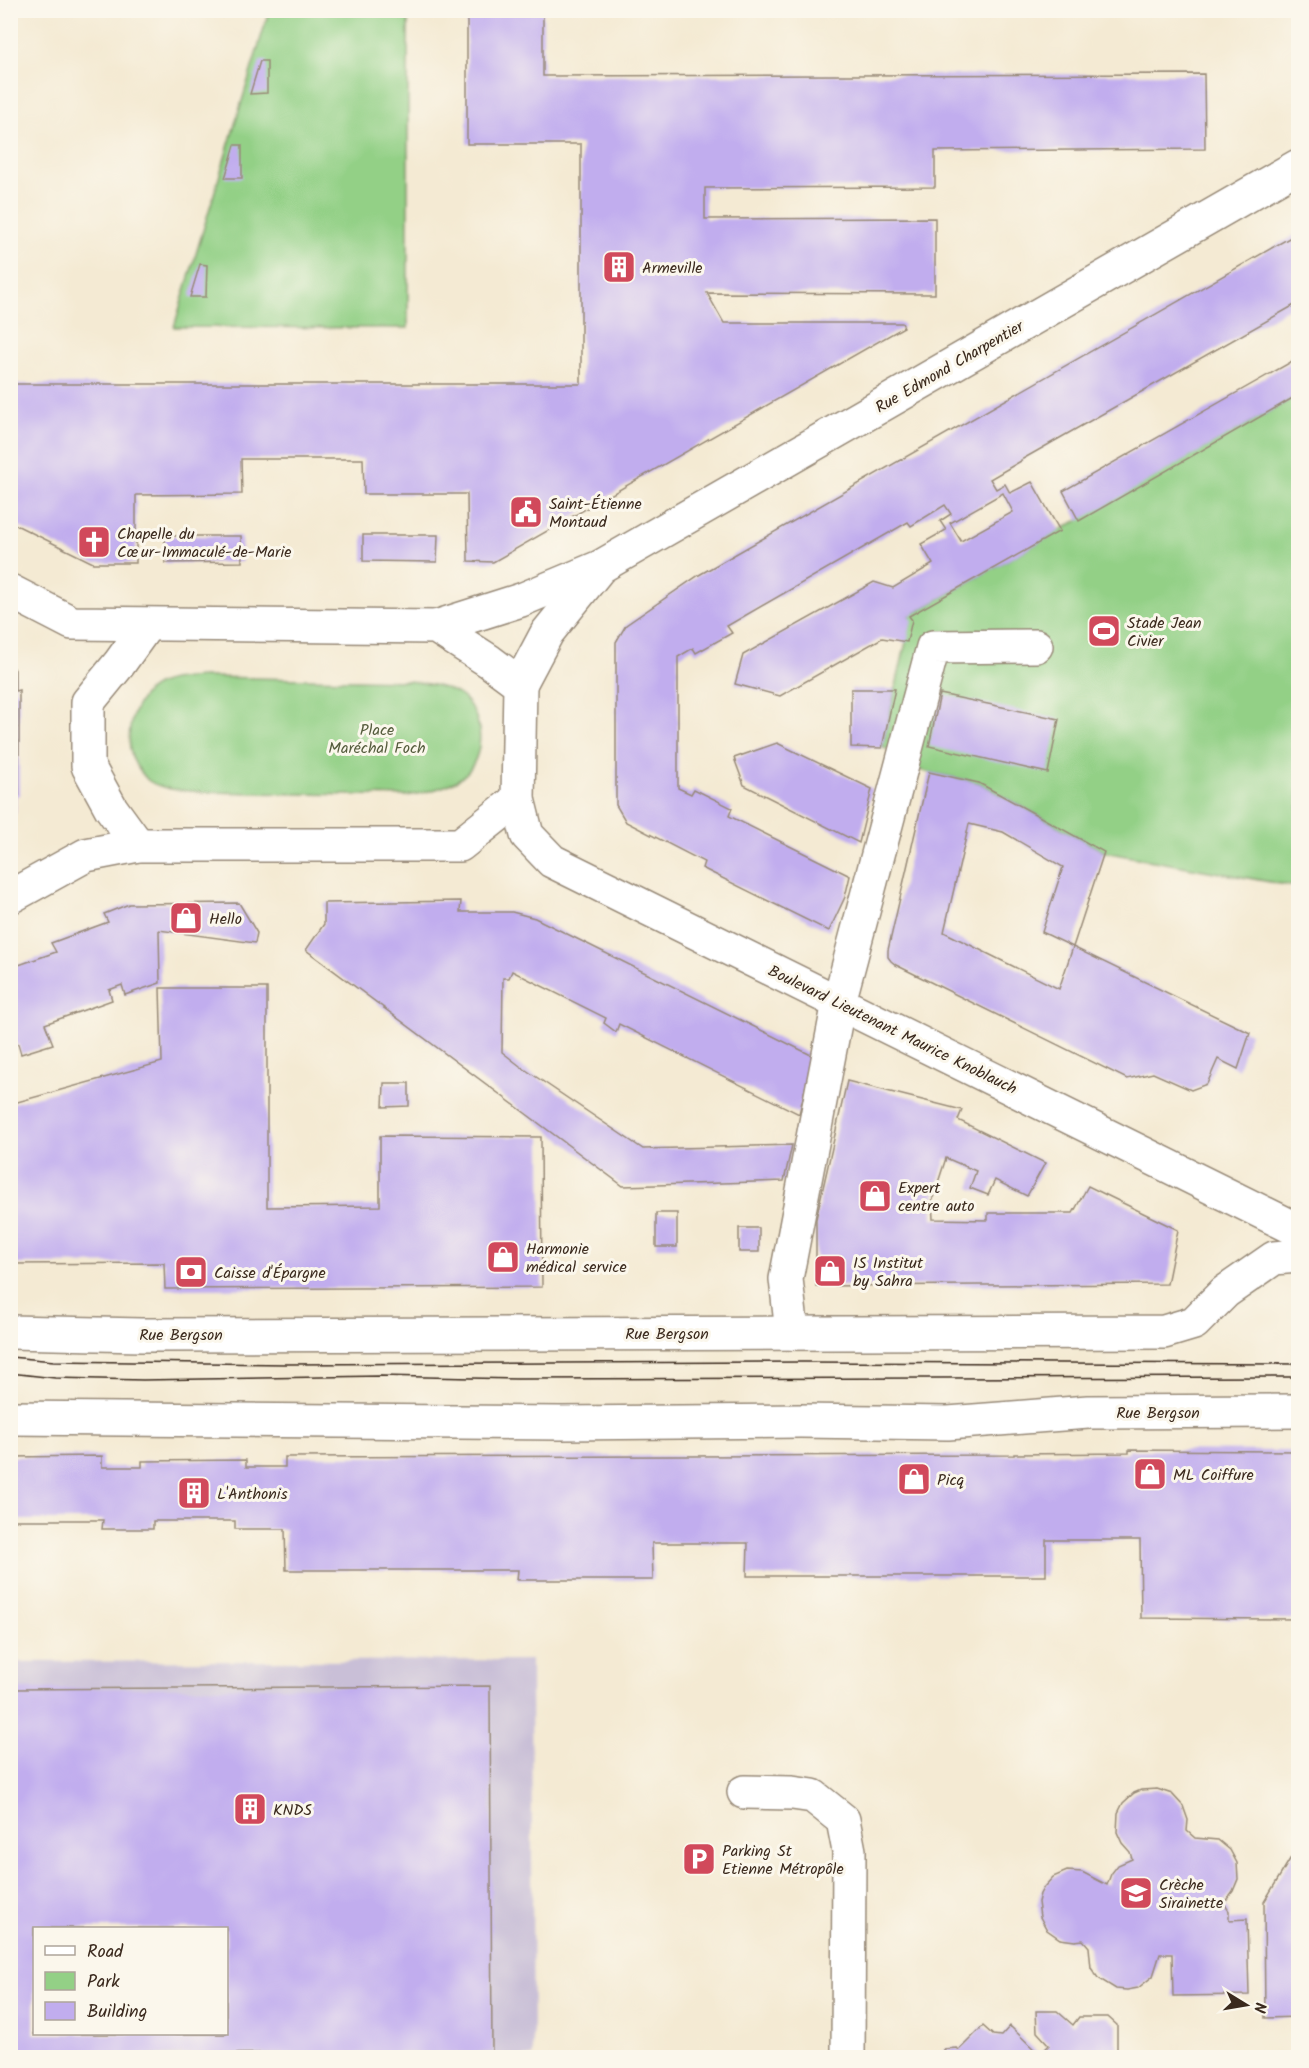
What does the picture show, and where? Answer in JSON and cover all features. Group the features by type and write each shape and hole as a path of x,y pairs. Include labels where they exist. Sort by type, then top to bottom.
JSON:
{"street":[{"name":"Rue Edmond Charpentier","path":"436,627 521,600 600,567 1299,166"},
{"name":"Rue Edmond Charpentier","path":"520,684 547,633 600,567"},
{"path":"10,591 72,623 436,627 520,684 518,799 460,845 138,845 86,855 10,897"},
{"path":"138,845 111,808 88,766 88,702 147,625"},
{"path":"792,1333 786,1279 839,1002 933,647 1036,646"},
{"name":"Boulevard Lieutenant Maurice Knoblauch","path":"518,799 527,835 552,861 1299,1230"},
{"name":"Rue Bergson","path":"10,1332 141,1335 1164,1332 1194,1323 1225,1292 1274,1258 1299,1256"},
{"name":"Rue Bergson","path":"10,1418 561,1423 800,1421 948,1423 1088,1412 1299,1411"},
{"path":"744,1792 813,1796 843,1820 849,1851 848,2058"}],"shaded area":[{"name":"KNDS","path":"531,1660 533,2057 11,2057 10,1662"}],"green space":[{"path":"269,11 408,11 408,328 174,327"},
{"name":"Stade Jean Civier","path":"1298,395 1298,887 1104,852 979,783 914,769 914,754 882,748 911,620 909,616"},
{"name":"Place Maréchal Foch","path":"205,677 409,681 429,684 457,693 470,706 479,729 478,753 466,774 456,781 407,796 203,792 161,787 148,780 134,762 129,741 136,709 148,691 160,683"}],"building":[{"path":"467,10 543,10 543,76 1204,74 1205,149 935,151 935,187 705,188 705,219 935,218 935,294 707,293 724,323 902,323 904,327 493,562 468,561 467,494 364,494 363,459 241,459 242,494 136,495 136,563 93,563 10,522 10,384 581,384 581,144 467,144"},
{"path":"260,61 267,61 267,93 250,94"},
{"path":"235,145 242,145 242,178 225,178"},
{"path":"1298,233 1298,303 990,479 996,489 1005,484 1010,493 1032,482 1060,531 909,616 912,620 907,642 882,638 780,696 735,684 743,655 874,582 893,588 933,564 921,544 946,530 940,521 951,514 945,505 911,526 908,522 727,626 732,633 696,653 693,648 678,657 678,788 691,794 694,789 732,808 729,816 850,876 845,897 829,931 702,868 704,862 626,822 616,805 616,642 626,625 699,575","holes":["1003,493 1013,512 961,541 950,523"]},
{"path":"200,264 207,265 206,297 190,297"},
{"path":"1298,358 1298,395 1079,521 1063,491"},
{"path":"363,535 438,535 437,562 363,561"},
{"path":"165,536 241,536 242,562 165,563"},
{"path":"10,661 15,670 15,691 19,690 19,795 16,796 16,812 10,826"},
{"path":"851,689 895,689 882,748 851,747"},
{"path":"940,694 1059,719 1048,773 929,746"},
{"path":"777,743 872,789 859,843 744,785 734,758"},
{"path":"929,772 979,783 1104,852 1073,947 1250,1033 1238,1069 1218,1059 1207,1084 1191,1090 1153,1073 1127,1079 891,961 888,957 888,950","holes":["969,824 1003,832 1063,867 1042,932 1073,947 1059,989 944,932"]},
{"path":"461,901 460,912 512,912 535,918 813,1056 799,1114 619,1024 616,1032 604,1023 606,1018 512,971 509,978 503,978 502,1052 520,1066 643,1149 792,1145 784,1181 623,1186 306,950 324,924 324,903"},
{"path":"239,903 257,933 255,943 159,930 160,983 125,995 122,985 109,990 112,1000 45,1024 53,1044 21,1054 18,1044 10,1046 10,968 56,952 51,943 108,922 104,914 129,904"},
{"path":"160,988 267,988 267,1207 380,1206 380,1136 541,1137 542,1287 165,1289 164,1263 10,1264 10,1104 162,1062"},
{"path":"847,1081 962,1110 958,1120 1045,1163 1027,1196 995,1180 988,1195 970,1188 976,1171 946,1158 932,1201 933,1219 988,1220 988,1213 1073,1213 1088,1186 1178,1230 1167,1284 816,1286 816,1219"},
{"path":"384,1083 409,1083 409,1106 383,1107"},
{"path":"656,1213 677,1213 677,1247 656,1247"},
{"path":"739,1228 759,1228 759,1252 739,1252"},
{"path":"1129,1450 1298,1451 1298,1619 1141,1618 1140,1540 1046,1540 1046,1576 747,1576 748,1543 652,1543 653,1580 517,1580 518,1570 286,1570 285,1529 235,1529 235,1521 153,1521 153,1529 102,1529 103,1520 10,1520 10,1457 102,1456 102,1467 142,1467 142,1461 246,1460 246,1467 285,1467 285,1457 1014,1455 1129,1453"},
{"name":"KNDS","path":"490,1686 492,2052 10,2055 10,1689"},
{"name":"Crèche Sirainette","path":"1157,1789 1172,1794 1183,1806 1188,1820 1187,1831 1195,1838 1218,1840 1230,1850 1237,1863 1238,1879 1224,1903 1229,1911 1229,1920 1247,1919 1249,1995 1173,1996 1172,1954 1160,1954 1153,1976 1138,1988 1116,1989 1098,1978 1091,1968 1089,1947 1083,1940 1060,1939 1047,1930 1040,1917 1038,1902 1040,1894 1053,1877 1067,1871 1082,1872 1107,1885 1118,1865 1132,1859 1117,1832 1118,1813 1123,1803 1134,1793"},
{"path":"1298,1846 1298,2017 1265,2018 1264,1902"},
{"path":"1036,2011 1057,2011 1073,2025 1079,2017 1108,2017 1117,2025 1117,2054 1114,2058 944,2058 944,2049 957,2048 959,2050 983,2026 993,2035 1001,2036 1010,2026 1040,2055 1049,2045 1037,2032"}],"tram line":[{"path":"10,1357 54,1361 285,1364 803,1362 1298,1364"},
{"path":"10,1373 55,1378 143,1380 380,1376 518,1379 1298,1377"}],"place":[{"name":"Armeville","path":"619,267"},
{"name":"Saint-Étienne Montaud","path":"526,512"},
{"name":"Chapelle du Cœur-Immaculé-de-Marie","path":"94,542"},
{"name":"Stade Jean Civier","path":"1104,631"},
{"name":"Hello","path":"186,918"},
{"name":"Expert centre auto","path":"875,1196"},
{"name":"Harmonie médical service","path":"503,1257"},
{"name":"IS Institut by Sahra","path":"830,1271"},
{"name":"Caisse d'Épargne","path":"191,1272"},
{"name":"ML Coiffure","path":"1150,1474"},
{"name":"Picq","path":"914,1479"},
{"name":"L'Anthonis","path":"194,1493"},
{"name":"KNDS","path":"250,1809"},
{"name":"Parking St Etienne Métropôle","path":"699,1859"},
{"name":"Crèche Sirainette","path":"1136,1893"}]}
